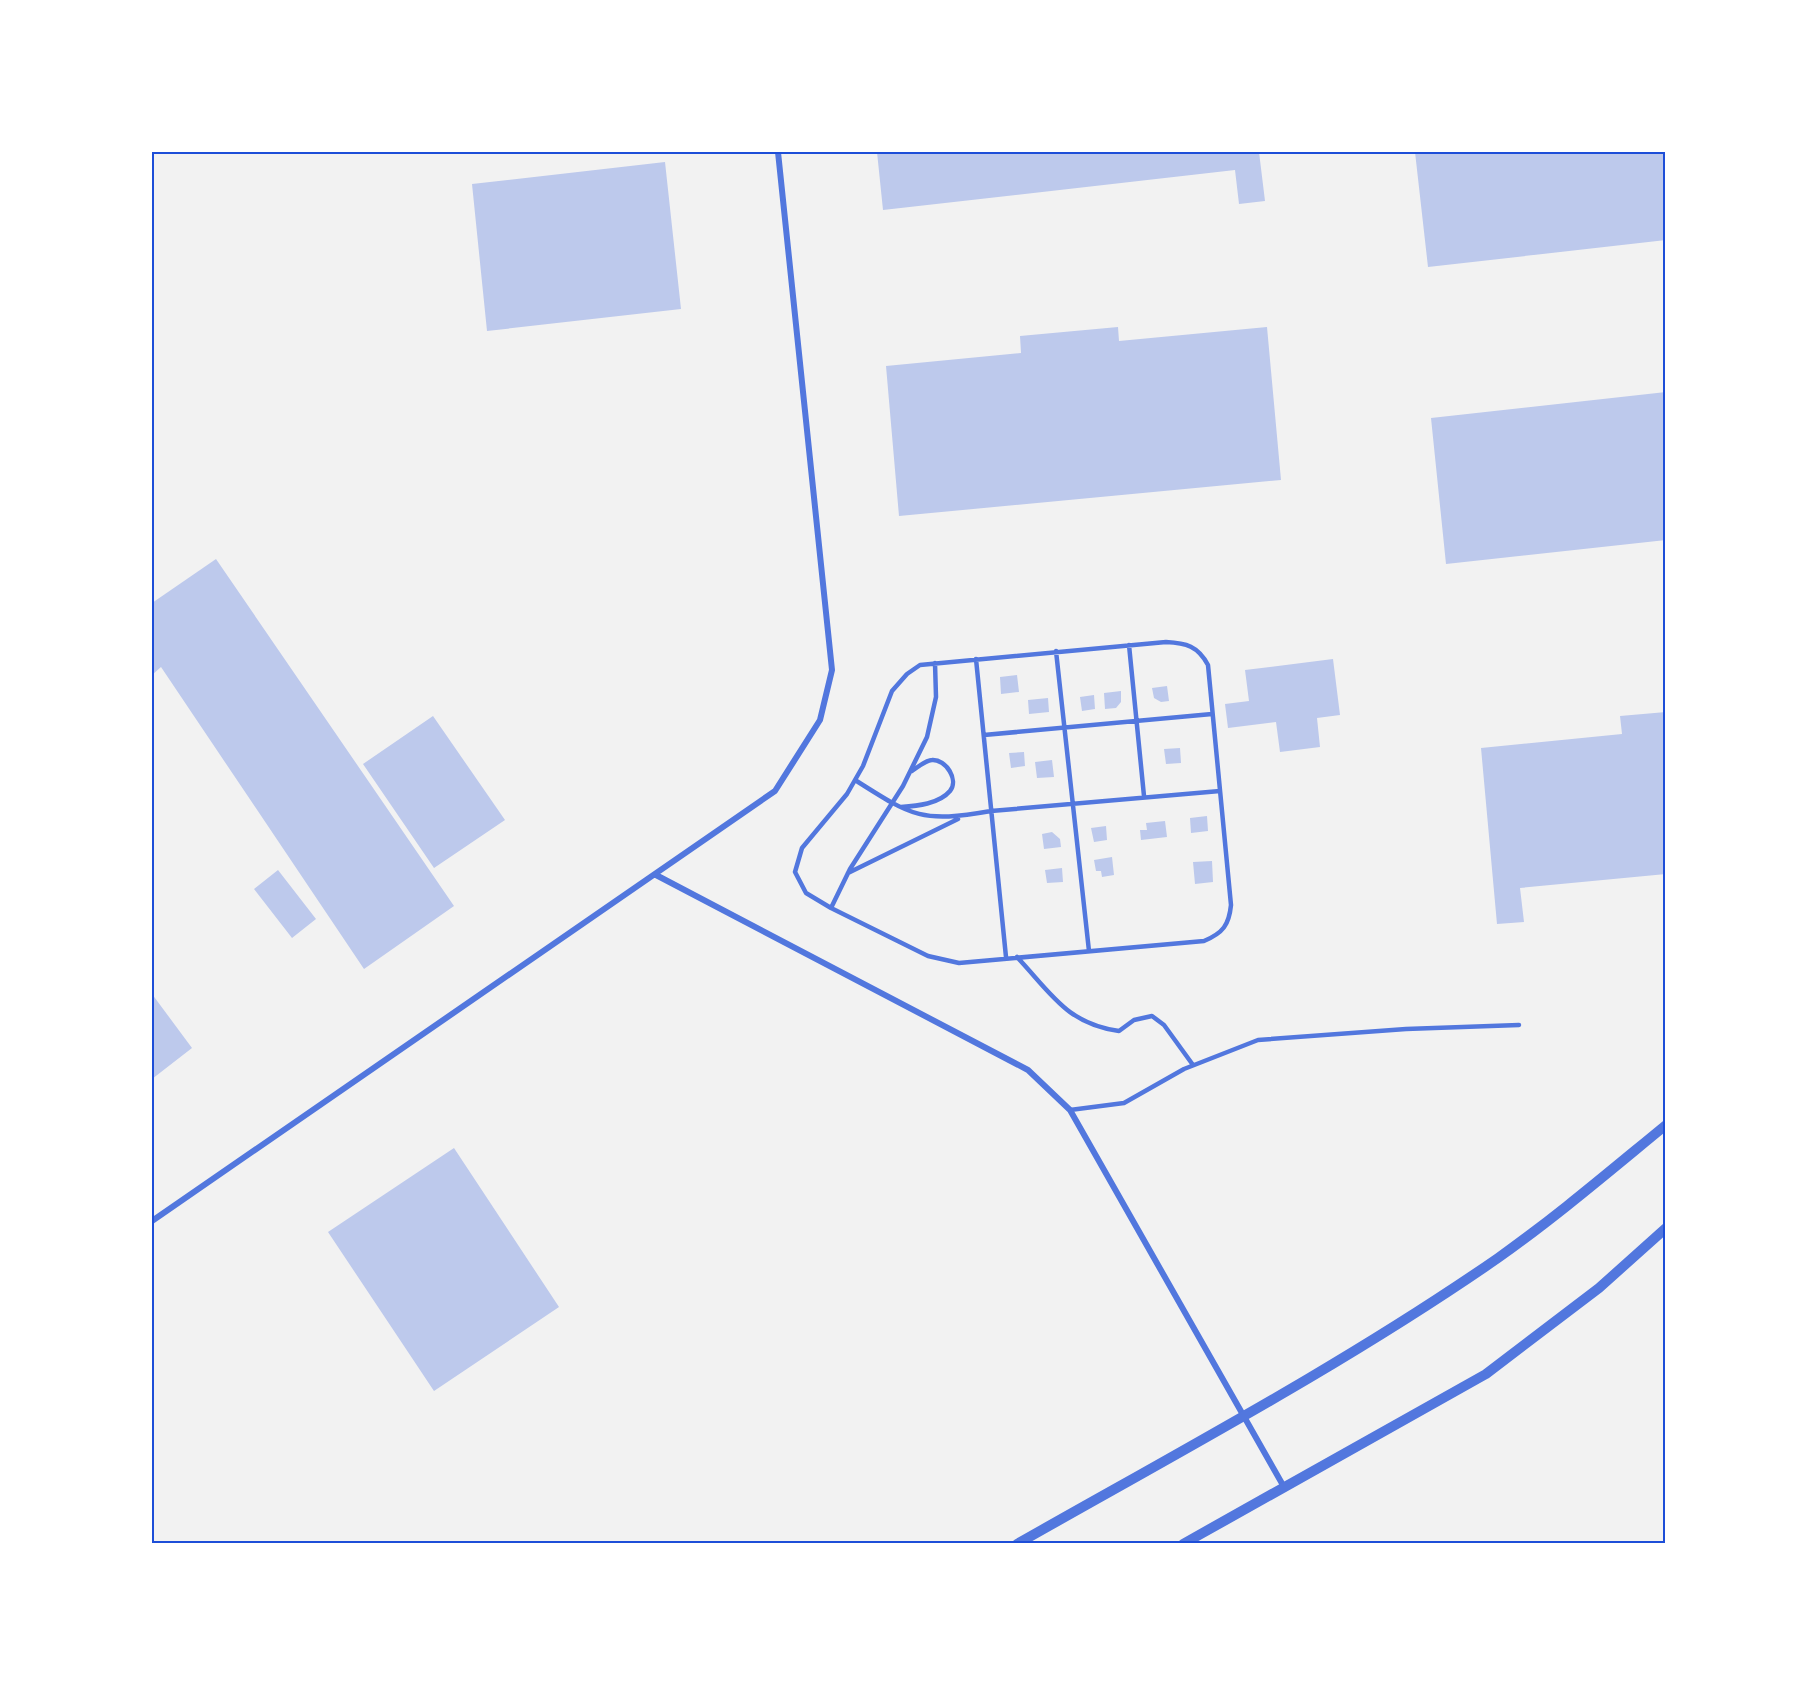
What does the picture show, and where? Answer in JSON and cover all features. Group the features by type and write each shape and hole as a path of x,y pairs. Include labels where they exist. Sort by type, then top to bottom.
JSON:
{"street":[{"path":"152,1221 656,875 775,790 820,720 832,670 778,152"},
{"path":"656,875 1028,1070 1070,1110 1284,1487"},
{"path":"1017,1544 1243,1416 1416,1312 1500,1256 1665,1125"},
{"path":"1183,1544 1486,1374 1599,1288 1665,1228"}],"lane":[{"path":"1166,642 1188,644 1202,653 1208,665 1231,905 1230,921 1220,935 1204,941 959,963 928,956 831,908 806,893 795,872 802,848 855,780 876,735 892,691 907,674 920,665 935,663 1129,645 1166,642"},
{"path":"1129,645 1144,796"},
{"path":"1056,651 1089,951"},
{"path":"976,659 1006,957"},
{"path":"831,908 848,873 912,771 934,717 935,663"},
{"path":"984,735 1212,714"},
{"path":"898,807 934,801 950,792 954,784 952,774 938,761 930,760 912,771"},
{"path":"855,780 898,807 922,817 962,816 991,811 1144,796 1220,792"},
{"path":"848,873 962,816"},
{"path":"1017,957 1073,1017 1096,1028 1119,1031 1134,1020 1152,1016 1164,1025 1193,1065"},
{"path":"1070,1110 1124,1103 1193,1065 1258,1040 1406,1029 1518,1025"}],"building":[{"path":"877,152 1259,152 1265,201 1239,204 1235,170 883,210"},
{"path":"1415,152 1666,152 1666,240 1428,267"},
{"path":"665,162 681,309 487,331 472,184"},
{"path":"1118,327 1119,341 1267,327 1281,480 899,516 886,366 1021,353 1020,336"},
{"path":"1666,392 1666,540 1446,564 1431,418"},
{"path":"216,559 454,906 364,969 161,667 152,675 152,603"},
{"path":"1333,659 1340,715 1317,718 1320,747 1280,752 1276,722 1228,728 1225,704 1249,701 1245,670"},
{"path":"1017,675 1019,692 1001,694 1000,677"},
{"path":"1167,686 1169,701 1161,702 1154,698 1152,688"},
{"path":"1121,691 1121,702 1116,708 1105,709 1104,693"},
{"path":"1094,695 1095,709 1082,711 1080,697"},
{"path":"1048,698 1049,712 1029,714 1028,700"},
{"path":"1666,712 1666,874 1520,888 1524,922 1497,924 1481,748 1622,734 1620,716"},
{"path":"433,716 505,820 434,868 363,764"},
{"path":"1180,748 1181,763 1166,764 1164,749"},
{"path":"1024,752 1025,766 1011,768 1009,753"},
{"path":"1052,760 1054,777 1037,778 1035,762"},
{"path":"1207,816 1208,831 1191,833 1190,818"},
{"path":"1165,821 1167,837 1141,840 1140,830 1147,830 1146,823"},
{"path":"1106,826 1107,840 1094,842 1091,828"},
{"path":"1052,832 1060,839 1061,847 1044,849 1042,834"},
{"path":"1112,857 1114,875 1102,877 1101,871 1096,871 1094,860"},
{"path":"1212,861 1213,882 1195,884 1193,862"},
{"path":"1062,868 1063,882 1047,883 1045,870"},
{"path":"278,870 316,919 292,938 254,889"},
{"path":"152,994 192,1048 152,1079"},
{"path":"454,1148 559,1307 434,1391 328,1232"}]}
